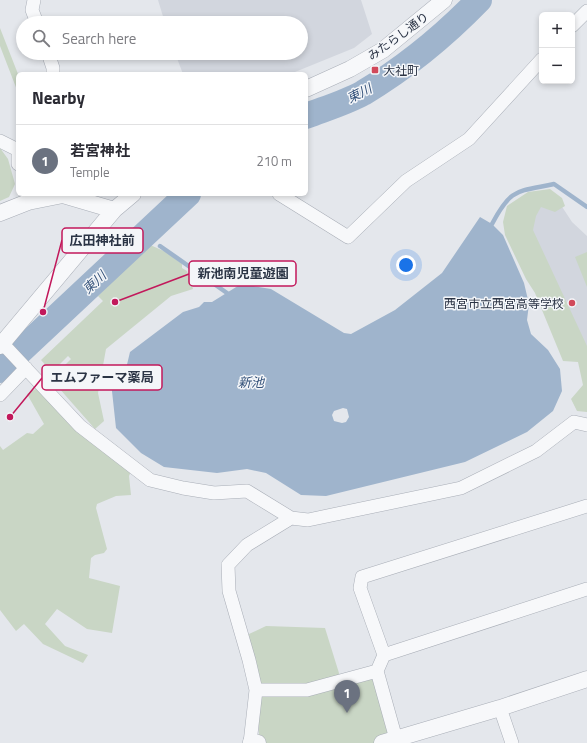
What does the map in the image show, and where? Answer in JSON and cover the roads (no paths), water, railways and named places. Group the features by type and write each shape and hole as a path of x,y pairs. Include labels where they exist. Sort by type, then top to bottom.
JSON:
{"street":[{"path":"34,0 32,10 34,16"},
{"name":"みたらし通り","path":"308,88 383,50 444,0"},
{"path":"575,23 587,11"},
{"path":"50,60 53,72"},
{"path":"282,196 348,237 406,181 469,139 539,62"},
{"path":"0,141 16,149"},
{"path":"0,213 27,198 63,196 114,210"},
{"path":"131,196 114,210 3,346 25,366 80,426 150,480 182,488 214,493 247,491 291,518 308,520 460,488 536,451 574,422 587,425"},
{"path":"0,395 25,366"},
{"path":"587,506 362,577 360,588 384,655 377,671 391,742 587,679"},
{"path":"253,743 256,690 229,591 228,565 247,544 291,518"},
{"path":"384,655 587,589"},
{"path":"256,690 307,690 377,671"},
{"path":"500,708 512,743"}],"water":[{"name":"新池","path":"480,217 492,224 503,235 524,283 529,304 527,320 531,334 548,350 560,369 562,391 553,411 527,432 465,462 326,496 301,495 266,473 247,469 217,473 164,467 141,453 116,428 111,382 116,375 121,378 125,373 130,352 183,312 199,307 204,302 212,302 241,284 271,289 344,333 351,334 395,310 442,273","holes":["343,408 347,409 349,417 346,422 342,423 334,421 332,415 334,411"]}],"waterway":[{"name":"東川","path":"308,115 349,100 363,93 394,73 452,26 479,0"},
{"path":"492,224 504,204 516,194 554,184 587,207"},
{"name":"東川","path":"0,370 186,196"},
{"path":"160,246 227,293"}],"place":[{"name":"大社町","path":"375,70"},
{"name":"新池南児童遊園","path":"115,302"},
{"name":"西宮市立西宮高等学校","path":"572,303"},
{"name":"広田神社前","path":"43,312"},
{"name":"エムファーマ薬局","path":"10,417"},
{"name":"若宮神社","path":"347,713"}]}
